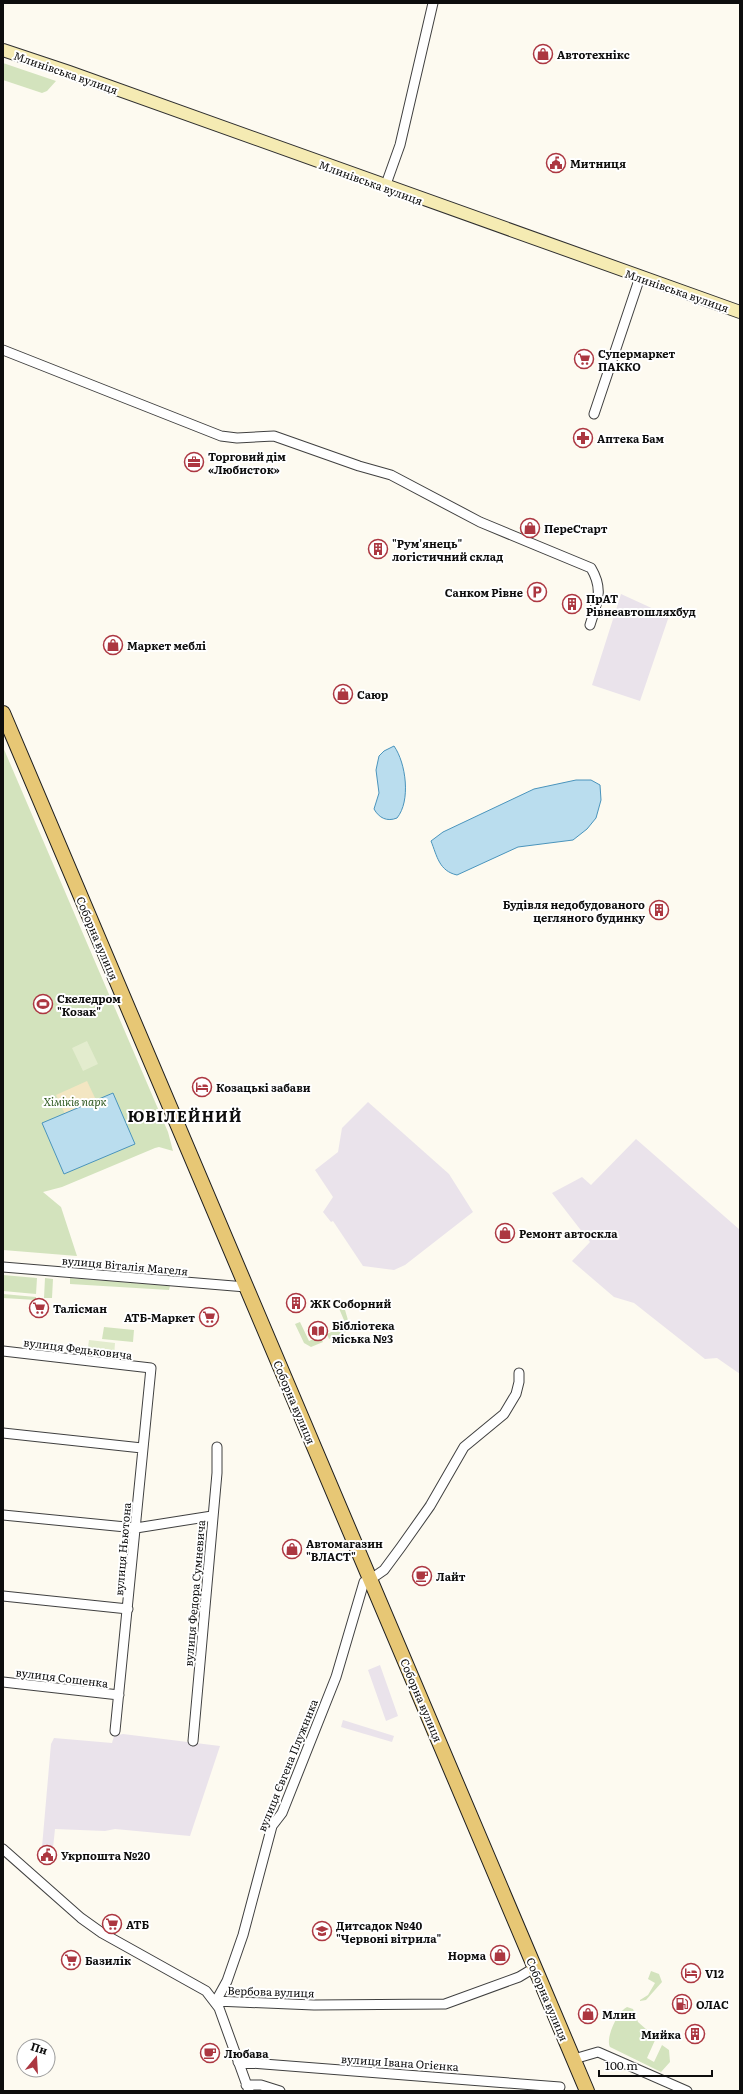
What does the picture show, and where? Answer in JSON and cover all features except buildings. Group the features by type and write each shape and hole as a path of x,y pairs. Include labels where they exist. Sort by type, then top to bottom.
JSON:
{"main road":[{"name":"Млинівська вулиця","path":"3,50 69,72 386,187 740,312"},
{"name":"Соборна вулиця","path":"3,713 246,1287 367,1580 587,2091"}],"street":[{"path":"386,187 400,145 433,3"},
{"path":"594,414 640,277"},
{"path":"3,350 221,436 237,438 274,436 359,466 390,475 480,522 590,568 597,579 599,592 590,625"},
{"name":"вулиця Віталія Магеля","path":"3,1267 246,1287"},
{"name":"вулиця Федьковича","path":"3,1351 151,1368"},
{"name":"вулиця Ньютона","path":"115,1731 151,1368"},
{"path":"367,1580 384,1570 401,1547 430,1506 464,1447 504,1414 516,1394 519,1382 519,1373"},
{"path":"3,1433 142,1448"},
{"name":"вулиця Федора Сумневича","path":"193,1741 217,1473 217,1447"},
{"path":"3,1515 136,1528 212,1516"},
{"name":"вулиця Євгена Плужника","path":"216,2001 227,1981 243,1935 272,1826 282,1813 336,1676 367,1580"},
{"path":"3,1596 128,1609"},
{"name":"вулиця Сошенка","path":"3,1682 118,1695"},
{"name":"Вербова вулиця","path":"3,1849 82,1918 114,1941 206,1991 216,2001 314,2005 445,2004 519,1977 534,1968"},
{"path":"216,2001 248,2088 261,2086 280,2091"},
{"path":"574,2059 598,2052 687,2091"},
{"name":"вулиця Івана Огієнка","path":"238,2062 560,2087"}],"shaded area":[{"path":"621,594 669,616 640,701 592,685"},
{"path":"368,1102 449,1174 473,1212 405,1265 394,1270 363,1266 333,1221 331,1222 323,1212 333,1197 315,1170 338,1152 342,1128"},
{"path":"636,1139 740,1230 740,1374 717,1358 705,1359 634,1303 614,1297 572,1261 590,1242 552,1193 582,1177 591,1185"},
{"path":"380,1665 398,1716 386,1721 368,1670"},
{"path":"343,1720 394,1736 392,1742 341,1727"},
{"path":"123,1734 220,1746 190,1836 115,1829 105,1831 55,1829 53,1848 42,1847 51,1744 54,1738 112,1743 114,1736"}],"green space":[{"path":"3,63 56,81 47,91 42,93 3,80"},
{"name":"Хіміків парк","path":"3,747 168,1132 173,1151 159,1147 155,1148 62,1187 43,1192 61,1207 77,1256 3,1250"},
{"name":"Скеледром \"Козак\"","path":"39,995 47,995 52,1000 50,1011 47,1013 39,1013 34,1008 34,1000"},
{"path":"87,1041 98,1064 83,1071 72,1048"},
{"path":"3,1275 37,1278 36,1294 3,1291"},
{"path":"45,1278 53,1279 52,1298 44,1298"},
{"path":"70,1278 170,1286 169,1290 70,1284"},
{"path":"3,1294 36,1297 36,1300 3,1298"},
{"path":"343,1303 350,1327 348,1331 329,1339 327,1334 346,1325 338,1306"},
{"path":"300,1322 309,1341 320,1336 323,1342 311,1347 304,1343 295,1324"},
{"path":"104,1327 134,1330 133,1342 102,1339"},
{"path":"89,1340 115,1343 114,1357 87,1355"},
{"path":"651,1971 659,1974 662,1982 646,2000 640,2001 648,1995 655,1983 648,1979"},
{"path":"627,2007 633,2009 638,2022 656,2038 647,2058 654,2062 662,2045 669,2050 670,2062 661,2072 610,2047 609,2038 613,2025 623,2009"}],"sand":[{"path":"87,1081 96,1100 65,1114 56,1095"}],"water":[{"path":"394,746 402,762 405,792 401,811 397,818 390,820 378,815 374,809 379,793 376,770 379,756 384,751"},
{"path":"576,780 591,780 600,785 601,800 596,818 587,829 573,840 518,847 457,875 446,870 442,866 431,841 443,832 534,789"},
{"path":"113,1093 135,1144 64,1174 42,1123"}],"place":[{"name":"Автотехнікс","path":"543,54"},
{"name":"Митниця","path":"556,163"},
{"name":"Супермаркет ПАККО","path":"584,359"},
{"name":"Аптека Бам","path":"583,438"},
{"name":"Торговий дім «Любисток»","path":"194,462"},
{"name":"ПереСтарт","path":"530,528"},
{"name":"\"Рум'янець\" логістичний склад","path":"378,549"},
{"name":"Санком Рівне","path":"537,592"},
{"name":"ПрАТ Рівнеавтошляхбуд","path":"572,604"},
{"name":"Маркет меблі","path":"113,645"},
{"name":"Саюр","path":"343,694"},
{"name":"Будівля недобудованого цегляного будинку","path":"659,910"},
{"name":"Скеледром \"Козак\"","path":"43,1004"},
{"name":"Козацькі забави","path":"202,1087"},
{"name":"Ремонт автоскла","path":"505,1233"},
{"name":"ЖК Соборний","path":"296,1303"},
{"name":"Талісман","path":"39,1308"},
{"name":"АТБ-Маркет","path":"209,1317"},
{"name":"Бібліотека міська №3","path":"318,1331"},
{"name":"Автомагазин \"ВЛАСТ\"","path":"292,1549"},
{"name":"Лайт","path":"422,1576"},
{"name":"Укрпошта №20","path":"47,1855"},
{"name":"АТБ","path":"112,1924"},
{"name":"Дитсадок №40 \"Червоні вітрила\"","path":"322,1931"},
{"name":"Норма","path":"500,1955"},
{"name":"Базилік","path":"71,1960"},
{"name":"V12","path":"691,1973"},
{"name":"ОЛАС","path":"682,2004"},
{"name":"Млин","path":"588,2014"},
{"name":"Мийка","path":"695,2034"},
{"name":"Любава","path":"210,2053"}],"district":[{"name":"ЮВІЛЕЙНИЙ","path":"185,1115"}]}
